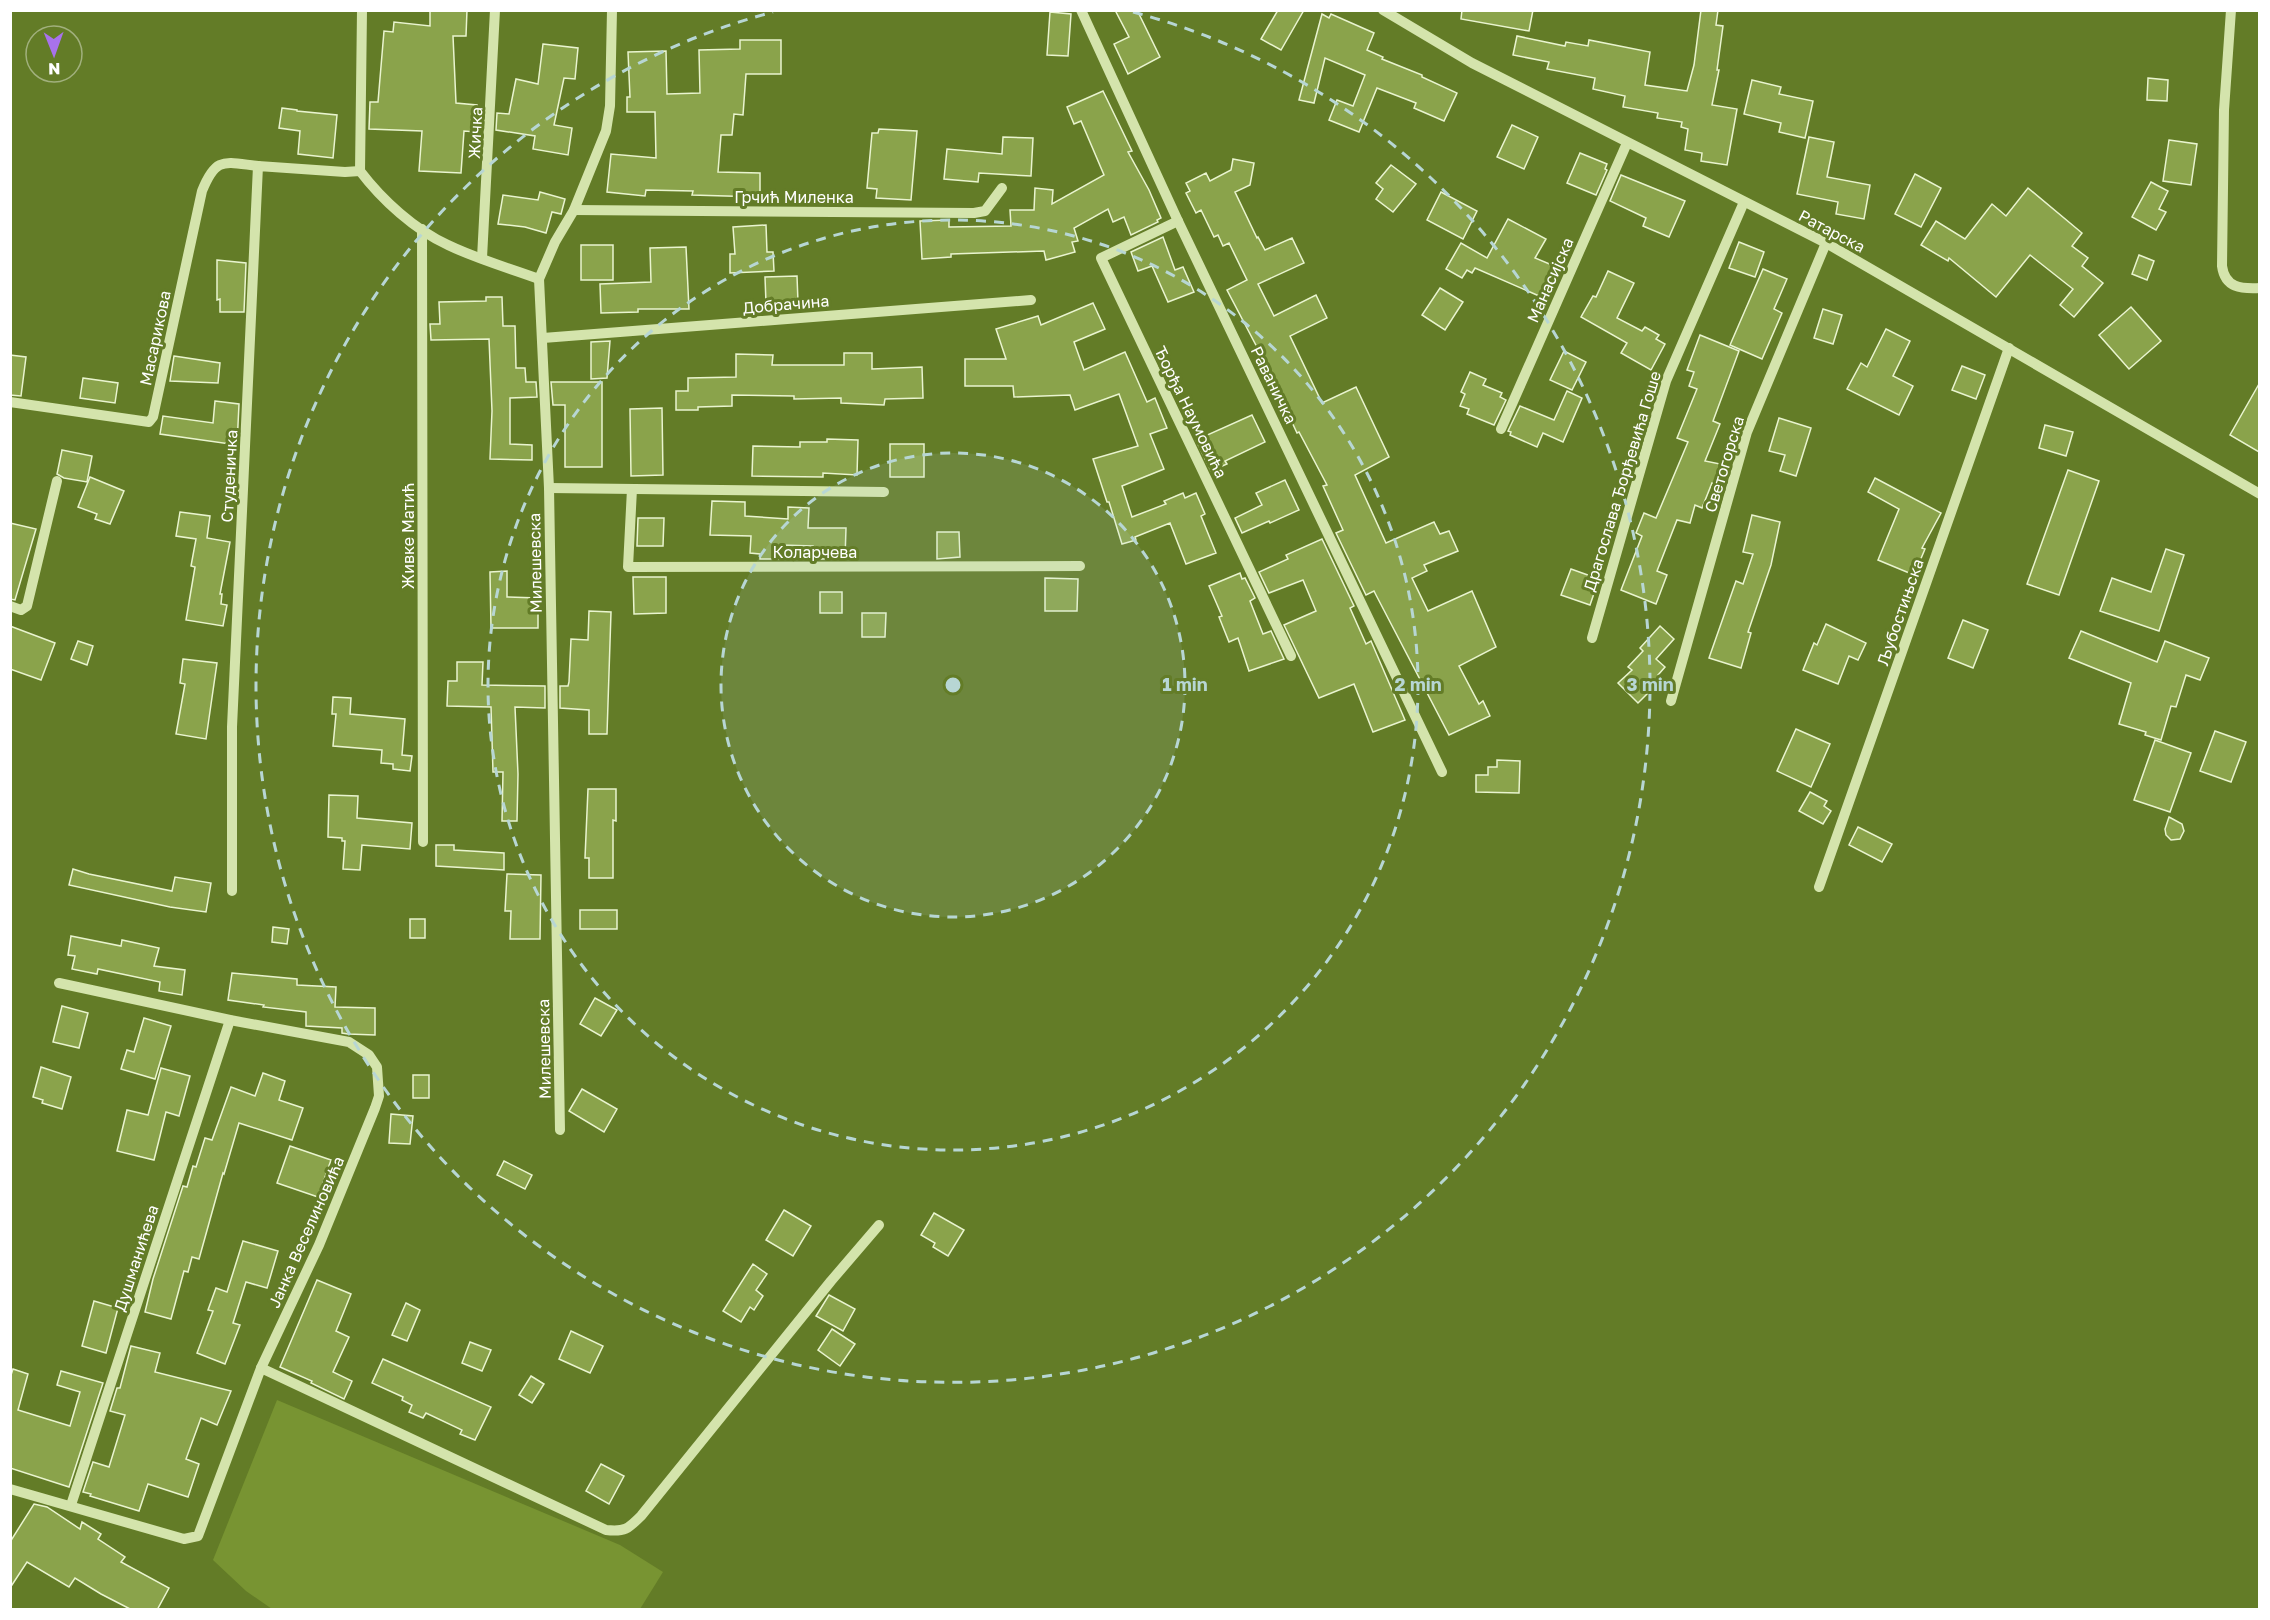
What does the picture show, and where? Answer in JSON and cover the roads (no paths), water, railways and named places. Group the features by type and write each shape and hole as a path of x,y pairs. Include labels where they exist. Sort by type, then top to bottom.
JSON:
{"street":[{"path":"362,10 360,171 375,188 422,229 448,245 539,279"},
{"name":"Жичка","path":"482,258 495,10"},
{"name":"Милешевска","path":"560,1130 549,488 539,279 555,242 574,210 606,131 610,106 612,10"},
{"name":"Раваничка","path":"1081,10 1178,221 1442,772"},
{"name":"Ратарска","path":"1383,10 1472,63 1826,243 2259,494"},
{"path":"2231,10 2224,110 2222,266 2226,278 2237,288 2259,288"},
{"name":"Манасијска","path":"1501,429 1627,143"},
{"name":"Масарикова","path":"10,402 149,422 153,417 202,191 209,174 217,165 228,162 258,165"},
{"path":"258,165 345,172 360,171"},
{"name":"Студеничка","path":"232,891 232,727 258,165"},
{"name":"Грчић Миленка","path":"574,210 974,213 985,211 1002,188"},
{"name":"Драгослава Ђорђевића Гоше","path":"1592,638 1666,381 1744,202"},
{"name":"Ђорђа Наумовића","path":"1178,221 1101,258 1291,656"},
{"name":"Живке Матић","path":"422,229 423,842"},
{"name":"Светогорска","path":"1671,701 1747,432 1826,243"},
{"name":"Добрачина","path":"543,338 1031,300"},
{"name":"Љубостињска","path":"1819,887 2009,348"},
{"path":"10,606 21,609 27,606 57,481"},
{"path":"549,488 884,492"},
{"name":"Коларчева","path":"632,489 628,567 1080,566"},
{"name":"Јанка Веселиновића","path":"10,1489 184,1539 198,1536 261,1368 324,1234 379,1096 377,1067 369,1055 349,1042 230,1020 59,983"},
{"name":"Душманићева","path":"71,1506 230,1020"},
{"path":"261,1368 606,1530 620,1532 629,1528 641,1516 879,1224"}]}
